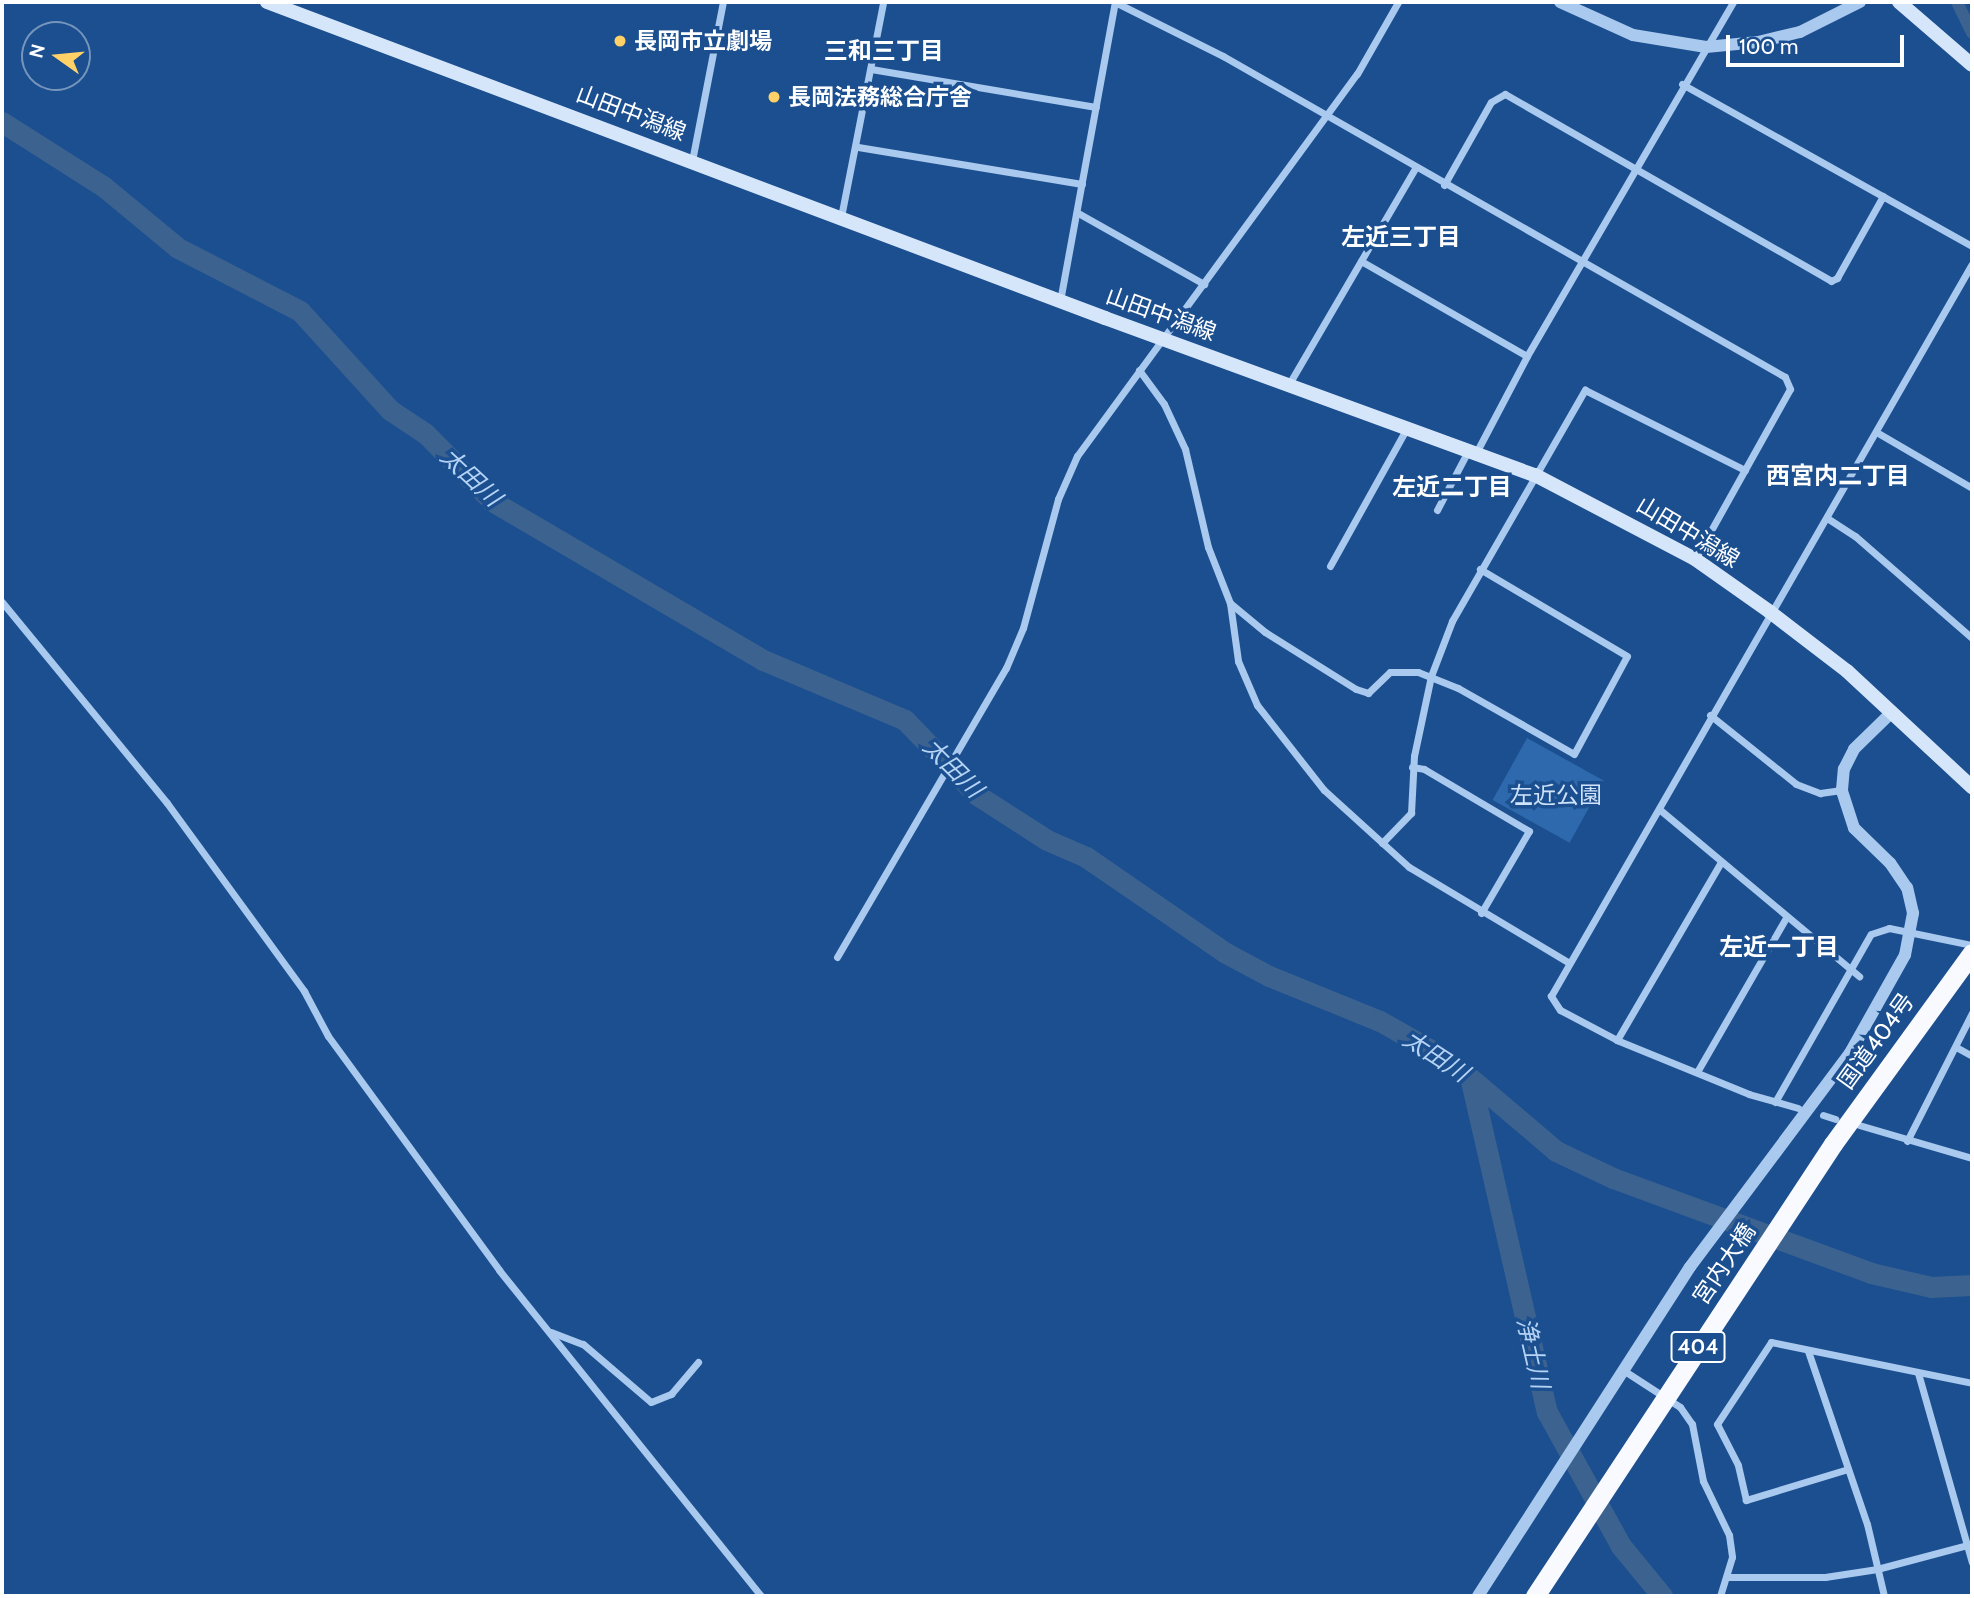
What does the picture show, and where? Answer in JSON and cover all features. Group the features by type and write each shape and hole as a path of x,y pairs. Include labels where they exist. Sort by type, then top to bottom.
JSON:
{"highway":[{"name":"国道404号","path":"1822,1160 1907,1037 1972,953"},
{"name":"宮内大橋","path":"1535,1596 1822,1160"}],"main road":[{"name":"山田中潟線","path":"267,2 1164,340 1409,426 1535,475 1695,559 1770,612 1892,712 1972,787"},
{"path":"1899,2 1970,63"}],"street":[{"path":"692,161 723,2"},
{"path":"842,217 858,148 883,2"},
{"path":"1060,301 1115,2 1144,13 1327,116 1582,265 1650,299 1789,382 1790,389 1695,559"},
{"path":"837,957 990,696 1023,628 1065,481 1077,456 1327,116 1398,2"},
{"path":"1560,2 1633,35 1706,47 1758,42 1800,32 1860,2"},
{"path":"1437,510 1582,265 1682,84 1733,2"},
{"path":"871,69 1096,107"},
{"path":"1682,84 1972,246"},
{"path":"1444,185 1491,102 1505,93 1831,282 1883,196"},
{"path":"858,148 1082,184"},
{"path":"1289,384 1415,168"},
{"path":"1078,213 1204,284"},
{"path":"1361,261 1527,356"},
{"path":"1798,1108 1774,1102 1617,1040 1552,1003 1551,996 1710,715 1878,433 1972,264"},
{"path":"1139,370 1164,404 1185,449 1208,547 1230,603 1238,661 1257,705 1324,790 1423,879 1568,962"},
{"path":"1382,843 1411,813 1412,767 1431,676 1452,621 1585,390 1745,470"},
{"path":"1330,566 1409,426"},
{"path":"1878,433 1972,488"},
{"path":"1827,518 1855,536 1972,638"},
{"path":"1230,603 1265,632 1356,689 1368,693 1390,672 1431,676 1574,754 1627,662 1627,656 1480,569"},
{"path":"2,602 167,803 304,991 336,1046 547,1330 576,1360 761,1596"},
{"path":"1478,1596 1690,1267 1782,1147 1867,1026 1912,932 1907,888 1891,863 1854,828 1842,790 1844,769 1862,737 1892,712"},
{"path":"1710,715 1796,784 1820,793 1842,790"},
{"path":"1412,767 1424,769 1529,831 1482,913"},
{"path":"1659,809 1786,918 1859,976"},
{"path":"1617,1040 1721,862"},
{"path":"1697,1072 1786,918"},
{"path":"1774,1102 1849,967 1871,934 1889,928 1972,945"},
{"path":"1907,1141 1972,1013"},
{"path":"1956,1047 1972,1056"},
{"path":"1823,1115 1835,1119"},
{"path":"1859,1125 1972,1158"},
{"path":"547,1330 583,1344 651,1402 671,1394 698,1362"},
{"path":"1848,1469 1746,1500 1738,1465 1717,1424 1771,1342 1972,1383"},
{"path":"1808,1351 1848,1469 1884,1596"},
{"path":"1623,1370 1680,1407 1692,1424 1703,1481 1730,1535 1729,1577 1720,1596"},
{"path":"1918,1373 1972,1562"},
{"path":"1729,1577 1825,1577 1877,1569 1967,1545"}],"green space":[{"name":"左近公園","path":"1527,738 1604,781 1570,843 1493,800"}],"waterway":[{"path":"1957,2 1972,33"},
{"name":"太田川","path":"2,122 103,186 178,248 300,311 390,410 426,434 492,501 763,660 905,720 977,795 1047,840 1086,857 1224,952 1269,976 1380,1021 1450,1061 1556,1151 1613,1178 1871,1273 1931,1287 1972,1285"},
{"name":"浄土川","path":"1471,1081 1547,1412 1621,1546 1662,1596"}],"place":[{"name":"長岡市立劇場","path":"620,41"},
{"name":"長岡法務総合庁舎","path":"774,97"}],"district":[{"name":"三和三丁目","path":"884,51"},
{"name":"左近三丁目","path":"1401,237"},
{"name":"西宮内二丁目","path":"1838,476"},
{"name":"左近二丁目","path":"1452,487"},
{"name":"左近一丁目","path":"1779,947"}]}
